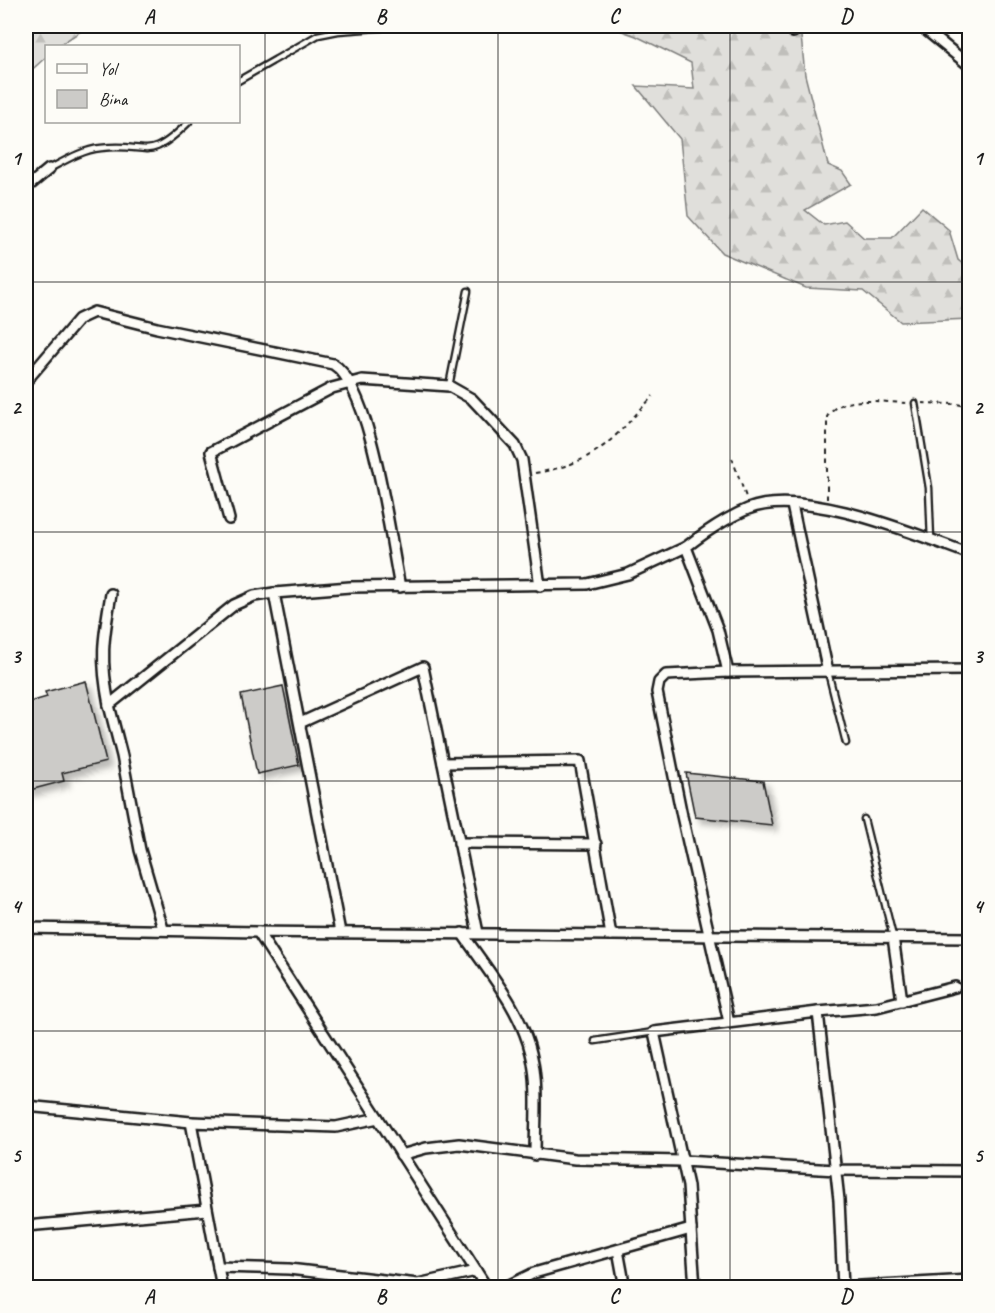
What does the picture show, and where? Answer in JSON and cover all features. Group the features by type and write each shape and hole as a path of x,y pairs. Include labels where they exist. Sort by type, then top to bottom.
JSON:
{"street":[{"path":"921,26 969,66"},
{"path":"26,188 49,169"},
{"path":"26,381 79,319 90,312 98,312 157,328 328,362 343,371 351,381 369,428 400,587"},
{"path":"229,519 211,452 332,388 351,381 449,386 472,399 515,445 526,475 530,528 540,586"},
{"path":"792,505 828,672"},
{"path":"109,705 234,605 254,596 400,587 587,584 610,580 686,547 749,508 792,505 827,508 969,554"},
{"path":"686,547 718,630 728,672"},
{"path":"274,593 340,932"},
{"path":"111,594 102,647 102,671 122,756 140,850 163,929"},
{"path":"300,723 423,667 478,933"},
{"path":"729,1022 682,816 657,687 662,678 672,674 728,672 969,670"},
{"path":"443,763 580,761 612,935"},
{"path":"459,843 596,844"},
{"path":"26,928 969,938"},
{"path":"258,932 487,1287"},
{"path":"462,933 514,1008 531,1054 535,1084 535,1155"},
{"path":"893,937 902,1001"},
{"path":"695,1287 688,1186 654,1032 877,1007 955,987"},
{"path":"818,1012 836,1170 843,1287 969,1280"},
{"path":"26,1106 191,1122 336,1127 378,1118"},
{"path":"191,1122 222,1287"},
{"path":"401,1155 426,1148 459,1144 575,1159 682,1161 836,1170 969,1171"},
{"path":"26,1226 207,1210"},
{"path":"503,1287 534,1273 691,1229"},
{"path":"618,1250 625,1287"},
{"path":"218,1267 289,1269 418,1284 476,1271"}],"lane":[{"path":"240,80 318,35 338,31 404,26"},
{"path":"49,169 95,148 152,149 172,138 188,123"},
{"path":"449,386 468,291"},
{"path":"915,403 929,488 931,541"},
{"path":"828,672 846,743"},
{"path":"864,819 893,937"},
{"path":"595,1041 654,1032"}],"path":[{"path":"526,475 567,466 605,447 653,396"},
{"path":"827,508 827,417 830,410 844,403 942,403 969,407"},
{"path":"732,458 749,508"}],"green space":[{"path":"26,26 89,26 60,45 45,45 45,58 26,75"},
{"path":"608,26 800,26 805,75 828,165 842,171 851,184 805,210 824,225 845,221 864,238 892,238 922,207 949,230 958,260 969,269 969,319 901,322 863,291 806,288 722,253 688,216 680,139 636,86 694,89 691,63 636,36"}],"building":[{"path":"86,681 106,762 62,773 64,781 26,791 26,703 47,697 45,692"},
{"path":"283,686 299,765 257,774 241,695"},
{"path":"686,773 763,781 772,825 695,817"}]}
